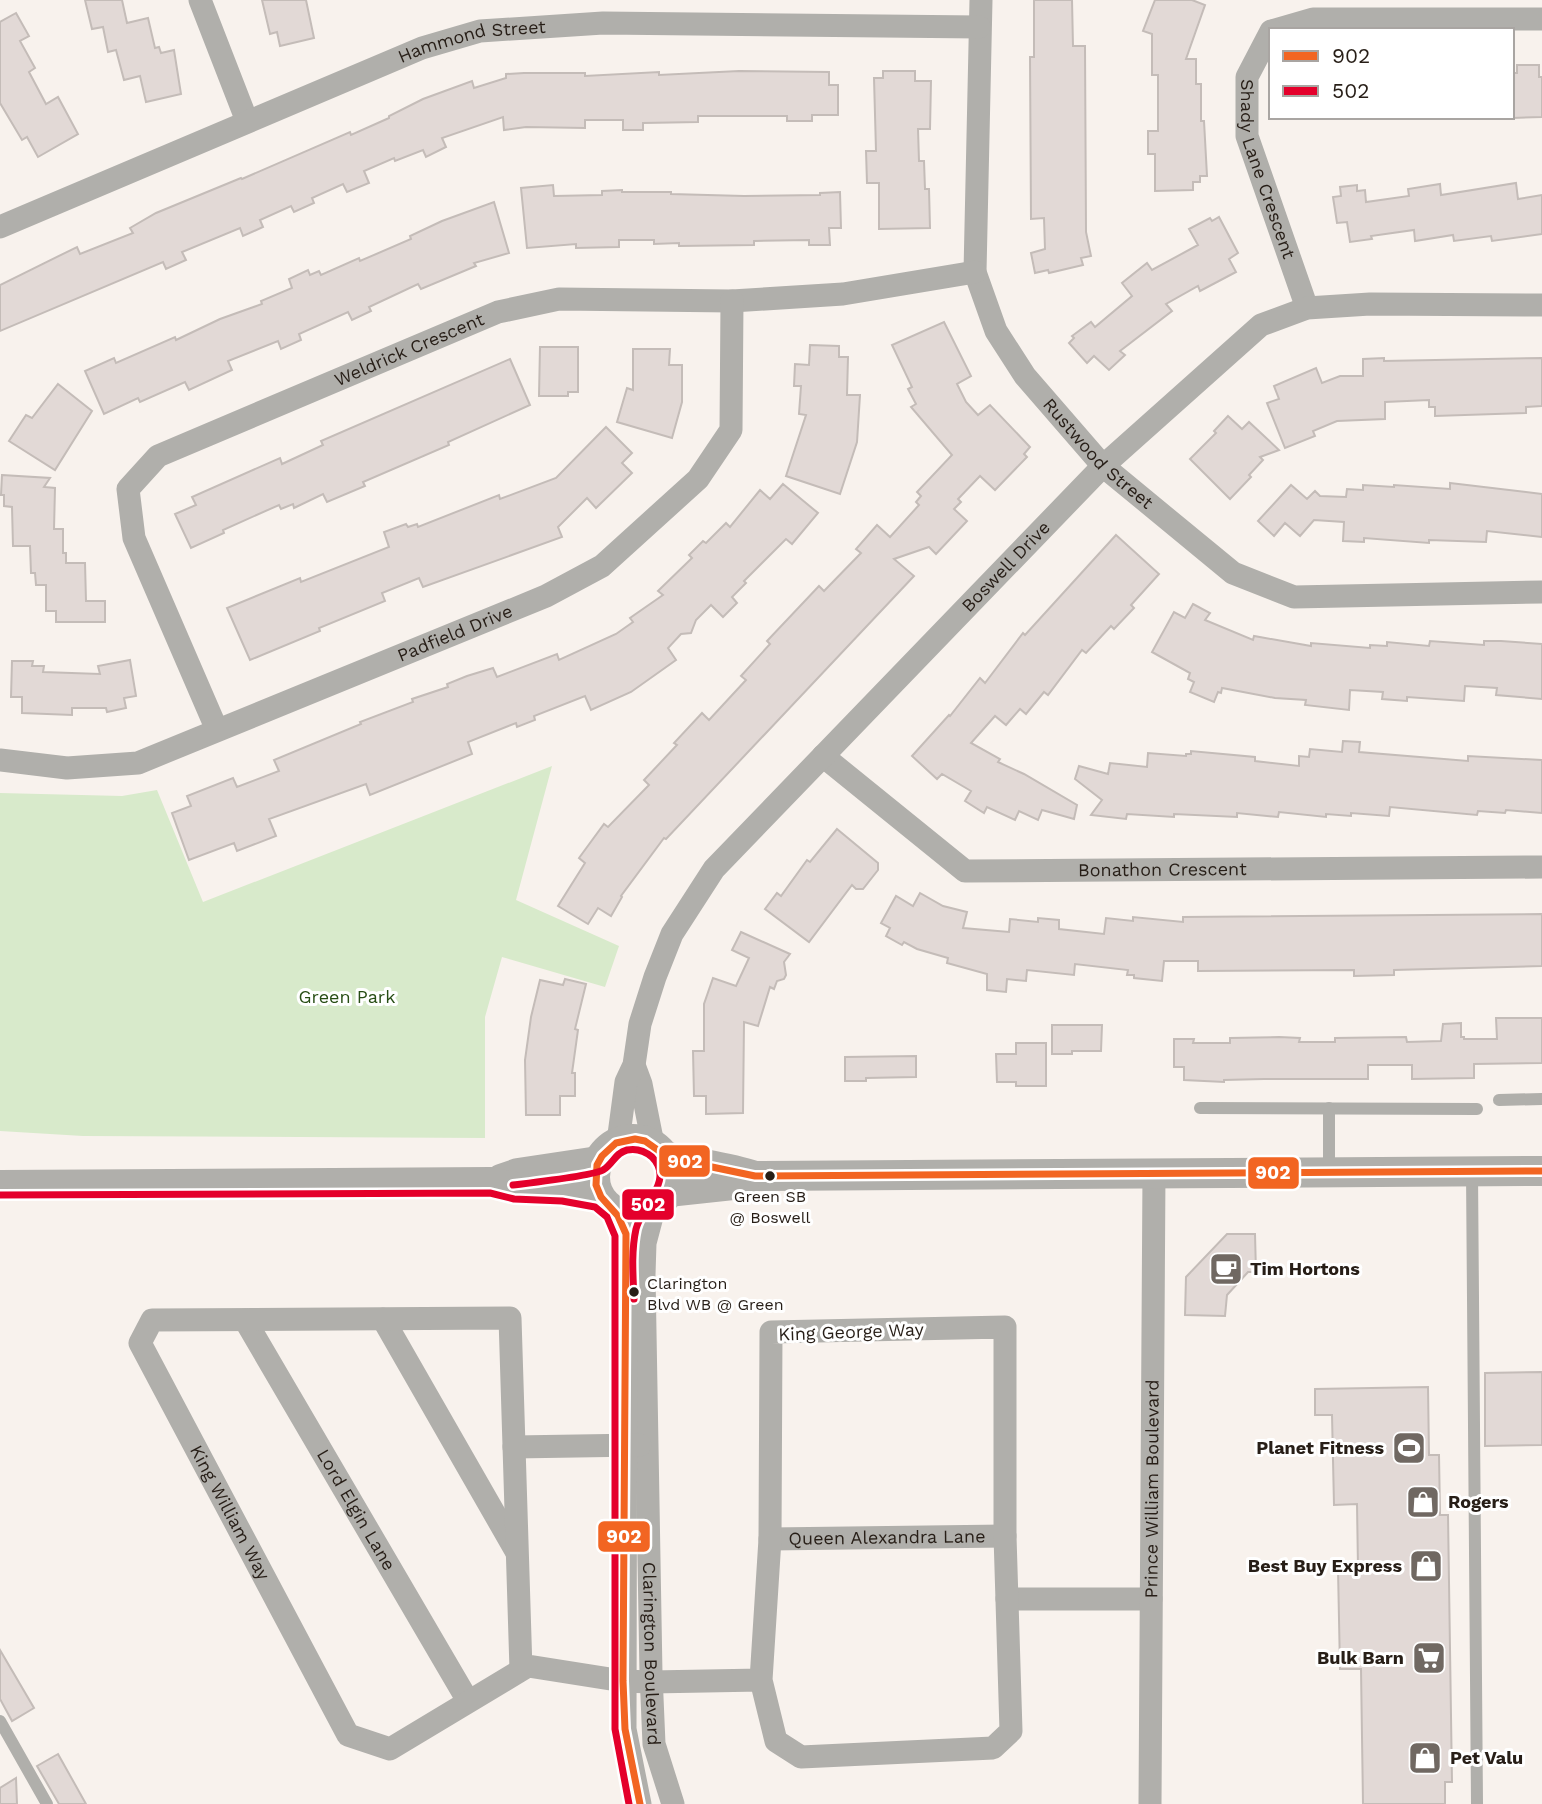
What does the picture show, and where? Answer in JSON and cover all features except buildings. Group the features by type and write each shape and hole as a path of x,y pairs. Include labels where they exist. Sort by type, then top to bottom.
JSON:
{"street":[{"path":"200,0 247,121"},
{"name":"Rustwood Street","path":"981,0 975,272 996,331 1025,376 1103,466 1233,573 1294,597 1542,592"},
{"name":"Shady Lane Crescent","path":"1280,28 1313,19 1542,19"},
{"name":"Hammond Street","path":"1,224 422,48 480,31 603,23 979,27"},
{"name":"Shady Lane Crescent","path":"1269,37 1247,77 1247,136 1307,309"},
{"name":"Weldrick Crescent","path":"217,730 134,538 128,489 158,456 498,312 559,299 732,301 843,294 975,272"},
{"name":"Padfield Drive","path":"0,760 67,768 138,763 545,596 602,566 698,479 731,430 732,301"},
{"name":"Boswell Drive","path":"608,1151 626,1082 634,1065 640,1024 672,934 714,869 1103,466 1261,325 1307,309 1370,304 1542,305"},
{"name":"Bonathon Crescent","path":"823,756 965,870 1542,867"},
{"name":"Boswell Drive","path":"634,1065 641,1084 648,1125 659,1150"},
{"path":"491,1182 518,1172 608,1151 636,1139 659,1150 705,1165 732,1168 755,1176 1542,1171"},
{"path":"659,1150 671,1178 661,1201"},
{"path":"608,1151 595,1179 608,1204"},
{"name":"Prince William Boulevard","path":"1150,1804 1154,1172"},
{"path":"0,1185 491,1182 516,1189 563,1191 608,1204 635,1216 661,1201 733,1185 755,1176"},
{"name":"Clarington Boulevard","path":"640,1804 625,1730 623,1681 645,1243 661,1201"},
{"name":"Clarington Boulevard","path":"608,1204 626,1234 654,1744 673,1804"},
{"name":"King William Way","path":"510,1318 521,1670 390,1749 348,1735 140,1343 152,1320 383,1319 510,1318"},
{"name":"King William Way","path":"383,1319 517,1554"},
{"name":"Lord Elgin Lane","path":"245,1320 468,1702"},
{"name":"King George Way","path":"1005,1327 1005,1536 1011,1731 993,1748 801,1757 776,1741 761,1680 770,1539 771,1332 1005,1327"},
{"path":"514,1447 636,1445"},
{"name":"Queen Alexandra Lane","path":"770,1539 1005,1536"},
{"path":"1007,1600 1152,1599"},
{"path":"521,1670 528,1666 623,1681 761,1680"}],"lane":[{"path":"1499,1100 1542,1099"},
{"path":"1200,1108 1477,1109"},
{"path":"1329,1108 1329,1172"},
{"path":"1472,1172 1477,1804"},
{"path":"1,1725 47,1804"}],"green space":[{"name":"Green Park","path":"552,766 516,900 619,946 605,987 502,957 485,1017 485,1138 83,1136 0,1131 0,793 122,796 157,790 203,902"}],"transit line":[{"name":"902","path":"640,1804 625,1729 623,1681 626,1234 618,1216 601,1197 596,1185 597,1165 616,1143 635,1139 645,1141 669,1158 755,1176 1542,1171"},
{"name":"502","path":"513,1185 597,1172 627,1150 641,1150 652,1157 658,1166 659,1184 639,1220 634,1238 634,1299"},
{"name":"502","path":"0,1195 490,1193 514,1199 562,1201 595,1207 607,1217 615,1236 615,1729 629,1804"}],"place":[{"name":"Green SB @ Boswell","path":"770,1176"},
{"name":"Tim Hortons","path":"1226,1269"},
{"name":"Clarington Blvd WB @ Green","path":"634,1292"},
{"name":"Planet Fitness","path":"1409,1448"},
{"name":"Rogers","path":"1423,1502"},
{"name":"Best Buy Express","path":"1426,1566"},
{"name":"Bulk Barn","path":"1429,1658"},
{"name":"Pet Valu","path":"1425,1758"}]}
